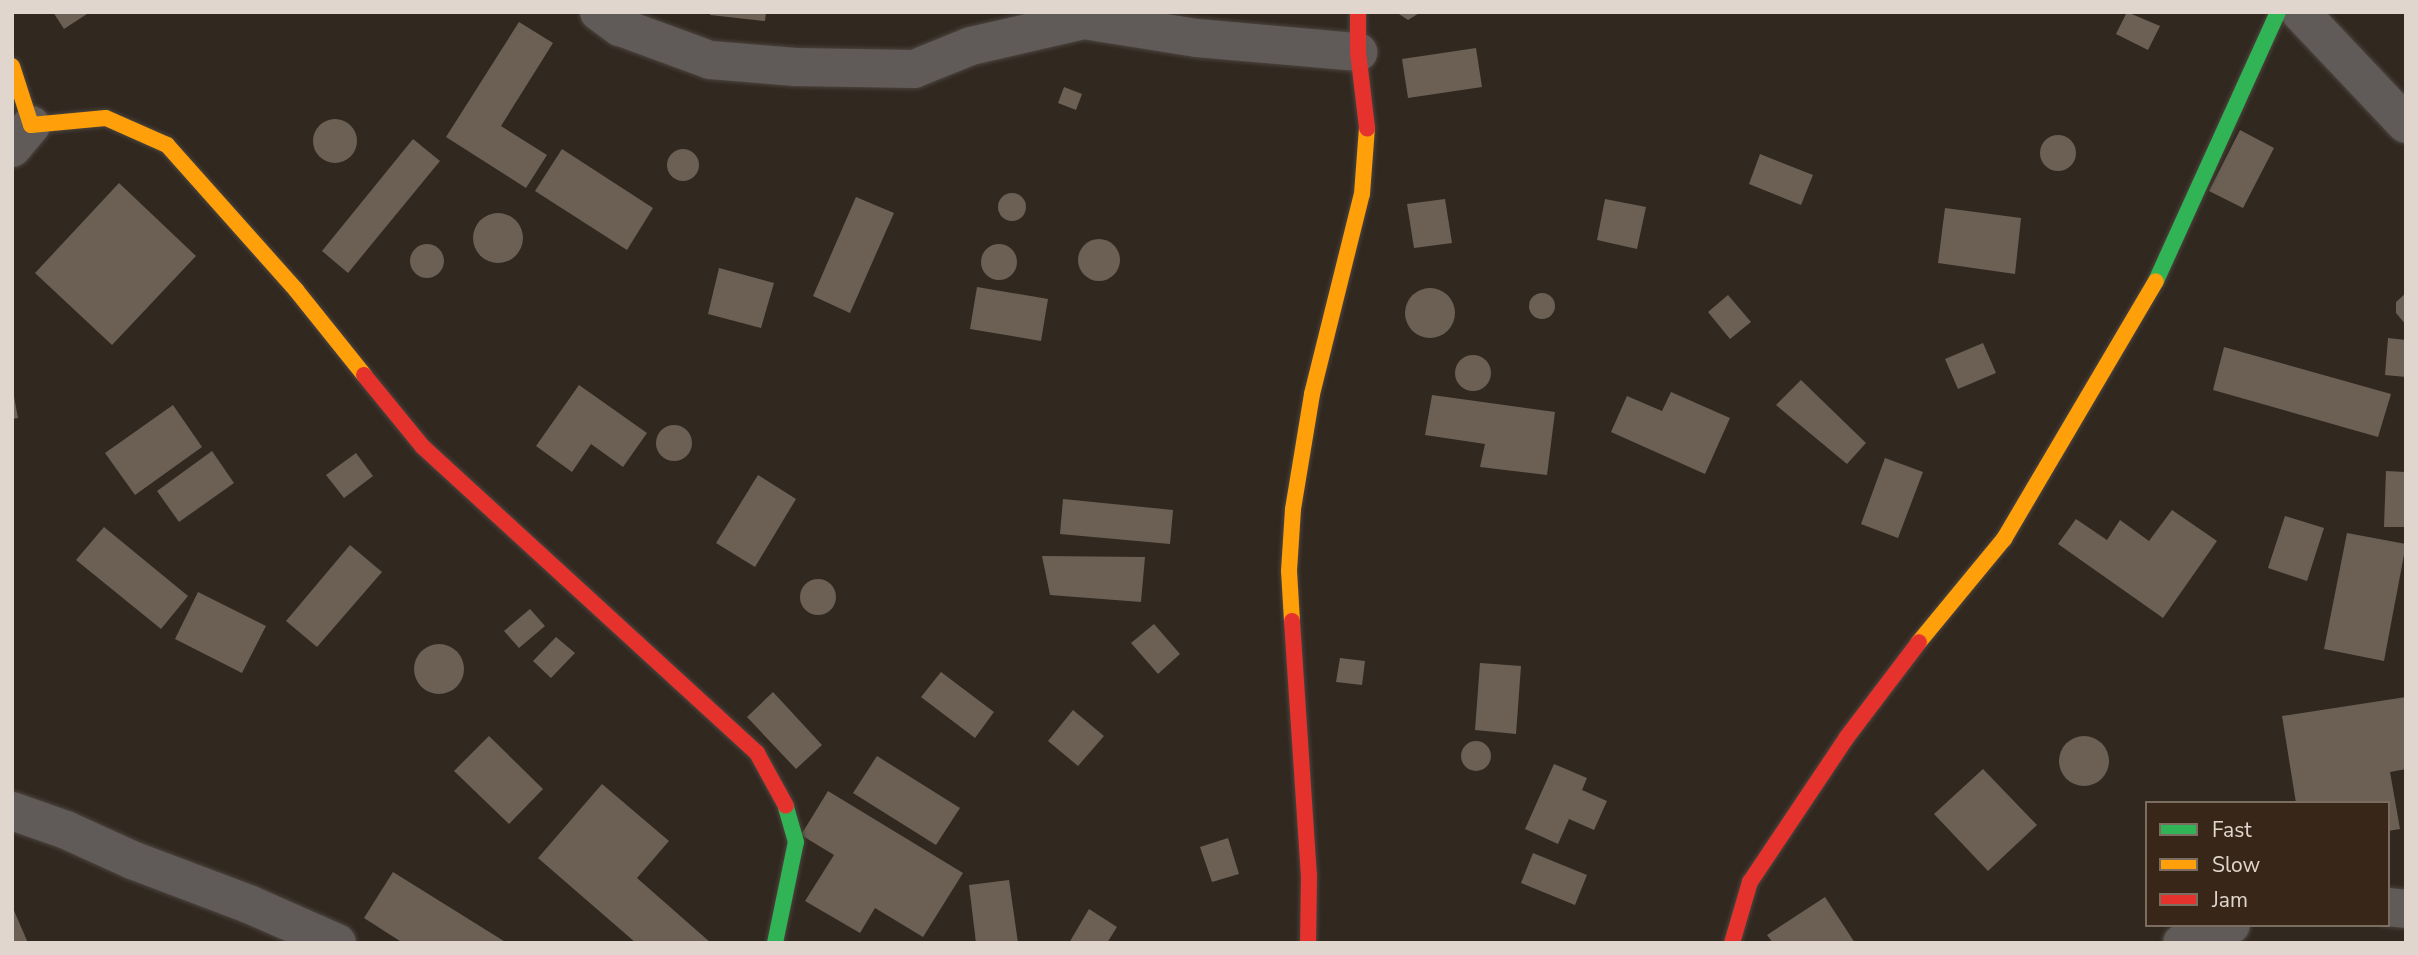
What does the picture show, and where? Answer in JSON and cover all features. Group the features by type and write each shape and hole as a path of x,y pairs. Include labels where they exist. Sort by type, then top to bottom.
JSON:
{"street":[{"path":"599,12 621,27 710,60 796,67 914,69 971,46 1084,20 1196,38 1358,52"},
{"path":"1308,943 1309,875 1289,571 1293,509 1312,394 1362,194 1368,119 1358,52 1359,12"},
{"path":"1732,943 1750,882 1863,717 1933,623 2004,539 2154,286 2278,12"},
{"path":"2300,12 2406,124"},
{"path":"12,66 22,136 106,118 167,145 279,270 423,447 757,753 783,796 796,842 775,943"},
{"path":"12,811 66,830 337,943"},
{"path":"2182,943 2226,927"}],"building":[{"path":"53,12 90,12 64,29"},
{"path":"710,12 766,12 765,21 710,15"},
{"path":"1396,12 1421,12 1408,20"},
{"path":"2127,12 2160,26 2148,50 2116,34"},
{"path":"519,22 553,43 501,126 547,155 526,188 446,137"},
{"path":"1476,48 1482,87 1408,98 1402,59"},
{"path":"1064,87 1082,94 1076,110 1058,103"},
{"path":"335,119 350,126 357,141 350,156 335,163 320,156 313,141 320,126"},
{"path":"2240,130 2274,148 2243,208 2209,191"},
{"path":"2058,135 2071,140 2076,153 2071,166 2058,171 2045,166 2040,153 2045,140"},
{"path":"413,139 440,161 348,273 322,251"},
{"path":"562,149 653,208 627,250 535,191"},
{"path":"683,149 694,154 699,165 694,176 683,181 672,176 667,165 672,154"},
{"path":"1760,154 1813,175 1801,205 1749,184"},
{"path":"119,183 196,256 112,345 35,273"},
{"path":"1012,193 1022,197 1026,207 1022,217 1012,221 1002,217 998,207 1002,197"},
{"path":"856,197 894,213 850,313 813,296"},
{"path":"1445,199 1452,243 1414,248 1407,204"},
{"path":"1605,199 1646,207 1637,249 1597,240"},
{"path":"1945,208 2021,218 2015,274 1938,263"},
{"path":"498,213 516,220 523,238 516,256 498,263 480,256 473,238 480,220"},
{"path":"1099,239 1114,245 1120,260 1114,275 1099,281 1084,275 1078,260 1084,245"},
{"path":"427,244 439,249 444,261 439,273 427,278 415,273 410,261 415,249"},
{"path":"999,244 1012,249 1017,262 1012,275 999,280 986,275 981,262 986,249"},
{"path":"719,268 774,283 761,328 708,314"},
{"path":"977,287 1048,299 1041,341 970,329"},
{"path":"1430,288 1448,295 1455,313 1448,331 1430,338 1412,331 1405,313 1412,295"},
{"path":"1542,293 1551,297 1555,306 1551,315 1542,319 1533,315 1529,306 1533,297"},
{"path":"2406,293 2406,325 2396,313 2396,302"},
{"path":"1728,295 1751,322 1730,339 1708,312"},
{"path":"2388,338 2406,340 2406,377 2385,375"},
{"path":"1983,343 1996,373 1958,389 1945,359"},
{"path":"2224,347 2391,394 2378,437 2213,390"},
{"path":"1473,355 1485,361 1491,373 1485,385 1473,391 1461,385 1455,373 1461,361"},
{"path":"1801,380 1866,443 1847,464 1776,405"},
{"path":"579,385 647,433 623,467 591,444 572,472 536,446"},
{"path":"12,386 18,418 12,419"},
{"path":"1671,392 1730,418 1705,474 1611,432 1627,396 1662,411"},
{"path":"1432,395 1555,412 1547,475 1480,467 1485,444 1425,435"},
{"path":"173,405 202,447 135,495 105,453"},
{"path":"674,425 687,430 692,443 687,456 674,461 661,456 656,443 661,430"},
{"path":"212,451 234,483 179,522 157,491"},
{"path":"356,453 373,476 344,498 326,475"},
{"path":"1885,458 1923,472 1898,538 1861,524"},
{"path":"2386,471 2406,472 2406,527 2384,527"},
{"path":"758,475 796,499 755,567 716,543"},
{"path":"1063,499 1173,510 1170,544 1060,534"},
{"path":"2172,510 2217,541 2163,618 2058,544 2076,519 2107,540 2120,520 2149,541"},
{"path":"2285,516 2324,528 2307,581 2268,568"},
{"path":"104,527 188,596 161,629 76,560"},
{"path":"2347,533 2406,544 2384,661 2324,649"},
{"path":"350,545 382,572 317,647 286,621"},
{"path":"1042,556 1145,557 1141,602 1050,595"},
{"path":"818,579 831,584 836,597 831,610 818,615 805,610 800,597 805,584"},
{"path":"198,592 266,626 242,673 175,639"},
{"path":"530,609 545,626 519,648 504,631"},
{"path":"1154,624 1180,654 1158,674 1131,643"},
{"path":"556,637 575,653 551,678 533,661"},
{"path":"439,644 457,651 464,669 457,687 439,694 421,687 414,669 421,651"},
{"path":"1340,658 1365,661 1362,685 1336,682"},
{"path":"1480,663 1521,666 1516,734 1475,730"},
{"path":"941,672 994,712 975,738 921,697"},
{"path":"773,692 822,745 796,769 747,717"},
{"path":"2406,697 2406,769 2390,772 2400,829 2390,831 2390,801 2296,801 2282,716"},
{"path":"1073,710 1104,736 1078,766 1048,741"},
{"path":"489,736 543,789 509,824 454,771"},
{"path":"2084,736 2101,744 2109,761 2101,778 2084,786 2067,778 2059,761 2067,744"},
{"path":"1476,741 1487,745 1491,756 1487,767 1476,771 1465,767 1461,756 1465,745"},
{"path":"877,756 960,808 936,845 853,793"},
{"path":"1554,764 1587,778 1582,790 1607,801 1594,830 1569,819 1558,844 1525,829"},
{"path":"1983,769 2037,825 1988,871 1934,814"},
{"path":"602,784 669,841 637,878 711,943 636,943 538,858"},
{"path":"828,791 963,873 923,937 875,908 860,933 805,901 834,855 801,835"},
{"path":"1228,838 1239,874 1212,882 1200,847"},
{"path":"1533,853 1587,875 1575,905 1521,883"},
{"path":"393,872 507,943 403,943 364,918"},
{"path":"1009,880 1018,943 976,943 969,885"},
{"path":"1825,897 1855,943 1773,943 1767,935"},
{"path":"12,906 28,943 12,943"},
{"path":"1089,909 1117,927 1107,943 1069,943"}],"traffic: fast":[{"path":"2156,281 2278,12"},
{"path":"775,943 796,842 786,806"}],"traffic: slow":[{"path":"12,66 31,125 106,118 167,145 296,290 364,375"},
{"path":"1292,621 1289,571 1293,509 1312,394 1362,194 1367,128"},
{"path":"1919,642 2004,539 2156,281"}],"traffic: jam":[{"path":"1358,12 1358,52 1367,128"},
{"path":"364,375 423,447 757,753 786,806"},
{"path":"1292,621 1309,875 1308,943"},
{"path":"1732,943 1750,882 1847,737 1919,642"}]}
